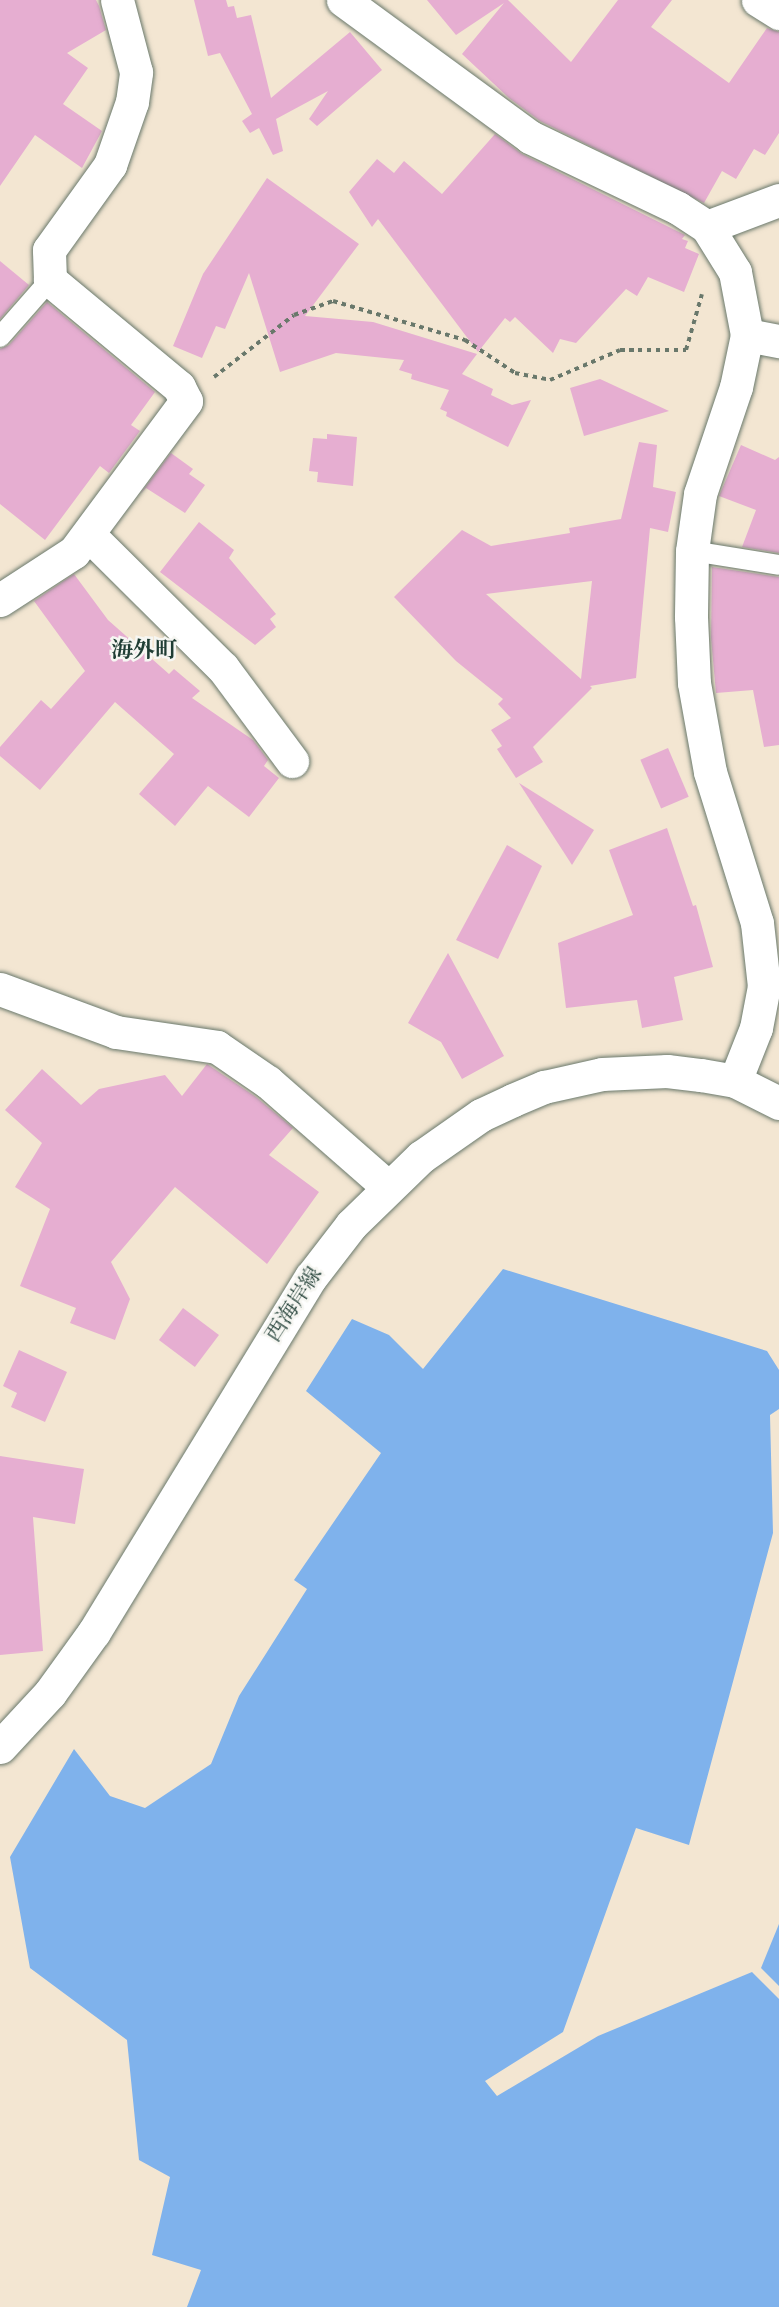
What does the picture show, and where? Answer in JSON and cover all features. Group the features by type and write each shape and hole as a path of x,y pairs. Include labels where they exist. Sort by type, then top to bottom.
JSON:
{"street":[{"path":"0,600 74,552 89,535 186,401 179,387 50,280 49,250 110,165 132,102 136,72 117,0"},
{"path":"343,0 530,137 678,208 707,227 735,272 747,335 736,387 700,494 692,551 694,683 710,772 757,923 764,986 756,1028 735,1081"},
{"path":"758,0 779,13"},
{"path":"707,227 779,200"},
{"path":"747,335 779,341"},
{"path":"89,535 223,668 292,761"},
{"path":"0,989 116,1032 217,1047 268,1082 388,1187"},
{"name":"西海岸線","path":"0,1747 50,1693 94,1632 311,1277 351,1225 421,1157 481,1115 544,1087 634,1071 667,1071 735,1081 779,1103"}],"lane":[{"path":"0,337 50,280"},
{"path":"692,551 779,565"}],"path":[{"path":"186,401 294,315 333,301 465,340 515,372 550,380 620,350 686,350"}],"water":[{"path":"503,1269 767,1351 779,1370 779,1409 770,1415 773,1533 689,1845 636,1828 563,2032 485,2081 497,2096 598,2036 752,1972 779,1999 779,2307 187,2307 201,2270 152,2255 170,2177 139,2160 127,2040 30,1968 10,1857 74,1749 110,1796 145,1808 211,1764 239,1696 307,1589 294,1580 381,1453 306,1391 352,1319 389,1335 423,1369"},
{"path":"779,1924 779,1986 761,1968"}],"building":[{"path":"0,0 96,0 99,6 106,30 67,53 88,68 63,104 102,131 82,168 35,135 0,186"},
{"path":"194,0 226,0 228,7 234,6 237,18 251,15 271,98 350,32 382,70 317,126 309,119 328,91 276,119 283,151 273,155 259,128 250,133 242,121 252,114 220,53 208,56"},
{"path":"427,0 508,0 571,62 618,0 672,0 651,27 729,83 767,28 779,32 779,133 765,155 754,149 736,179 722,171 704,203 540,121 509,98 462,54 504,3 456,35"},
{"path":"495,134 522,154 685,235 682,239 688,241 685,248 699,254 684,292 648,277 637,296 626,289 576,343 560,339 553,353 515,317 510,322 505,318 478,352 378,219 372,227 349,192 377,159 394,173 404,161 442,194"},
{"path":"267,178 359,244 305,316 373,322 477,354 462,374 493,389 491,395 512,405 531,400 508,447 446,416 447,412 440,409 449,390 411,379 412,374 399,370 404,360 336,353 280,372 249,273 225,329 216,326 202,358 173,346 203,274"},
{"path":"0,261 29,285 0,319"},
{"path":"47,302 155,392 131,425 140,431 109,473 100,466 45,540 0,504 0,349 9,345"},
{"path":"600,379 669,411 584,436 570,388"},
{"path":"327,434 357,437 353,486 317,482 318,472 309,471 313,438 327,439"},
{"path":"639,442 657,445 653,487 676,492 668,532 650,528 636,678 590,686 592,688 533,747 543,762 516,778 497,749 502,746 491,730 511,718 498,704 503,699 456,661 394,597 462,530 491,546 570,533 569,528 621,519","holes":["592,581 581,679 486,594"]},
{"path":"741,445 775,460 779,457 779,553 742,547 756,510 719,496"},
{"path":"171,453 193,469 189,474 205,485 185,513 146,488 140,494"},
{"path":"199,522 234,550 229,558 276,614 270,619 276,627 255,645 160,572"},
{"path":"712,567 779,577 779,745 764,747 753,690 716,693 711,638"},
{"path":"74,574 108,620 169,674 174,669 200,691 192,698 253,740 268,760 264,766 279,778 249,817 208,786 175,826 139,794 174,754 115,702 40,790 0,756 0,747 41,700 51,709 85,671 34,601"},
{"path":"668,748 689,797 661,809 640,760"},
{"path":"519,783 594,830 572,865"},
{"path":"667,828 693,906 696,905 713,967 674,977 683,1020 642,1028 637,1000 566,1008 558,943 633,915 609,850"},
{"path":"507,845 542,866 498,959 456,940"},
{"path":"448,953 504,1056 462,1079 441,1042 408,1023"},
{"path":"207,1064 256,1097 293,1128 269,1155 319,1192 267,1264 175,1187 111,1262 130,1299 115,1340 70,1323 76,1308 20,1286 50,1209 15,1187 42,1143 5,1110 42,1069 81,1105 99,1089 165,1075 182,1096"},
{"path":"183,1308 219,1335 195,1367 159,1340"},
{"path":"19,1350 67,1372 45,1422 11,1407 17,1393 3,1386"},
{"path":"0,1456 84,1469 75,1524 33,1517 43,1651 0,1655"}],"district":[{"name":"海外町","path":"144,652"}]}
